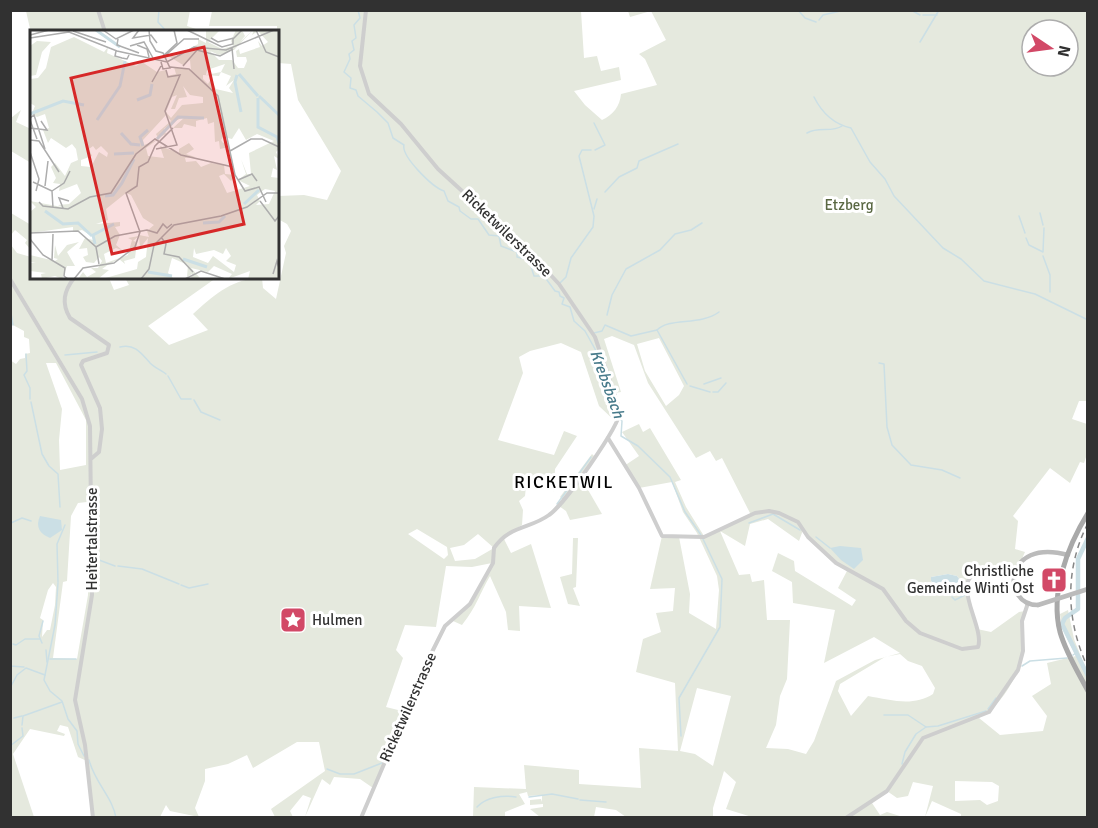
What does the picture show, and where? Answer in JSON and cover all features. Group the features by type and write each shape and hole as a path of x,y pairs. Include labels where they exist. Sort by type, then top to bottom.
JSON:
{"main road":[{"path":"1088,513 1074,536 1058,595 1058,618 1065,644 1088,691"},
{"path":"1068,555 1037,551 1024,558 1016,572 1016,591 1028,603 1038,605 1088,589"}],"street":[{"path":"98,10 104,30"},
{"name":"Ricketwilerstrasse","path":"361,818 443,628 470,604 493,563 494,548 511,531 546,517 554,511 620,418 618,400 597,343 559,284 531,254 438,169 401,124 369,94 360,66 366,10"},
{"name":"Heitertalstrasse","path":"10,279 82,399 90,426 92,458 90,613 75,700 85,745 93,818"},
{"path":"73,279 65,293 66,311 70,318 109,345 107,353 83,361 81,365 102,418 99,452 92,458"},
{"path":"608,438 639,488 662,536 702,538 762,511 773,511 793,520 836,563 883,590 913,628 929,638 962,649 974,649 979,644 967,596 970,578 977,572 984,571 1016,572"},
{"path":"846,818 887,791 923,738 989,712 1018,670 1023,651 1022,621 1028,603"}],"green space":[{"path":"26,11 190,11 187,26 196,29 30,30"},
{"name":"Etzberg","path":"212,11 581,11 584,58 597,56 601,71 619,67 621,80 574,91 585,105 602,120 615,110 621,94 657,85 645,59 639,54 666,40 651,11 1087,11 1088,398 1086,401 1079,401 1072,419 1087,424 1087,454 1084,463 1080,462 1070,483 1050,468 1013,516 1018,521 1015,549 1025,552 1016,572 984,571 970,578 967,596 977,629 991,632 1019,612 1025,611 1023,649 1014,678 995,706 979,718 1000,735 1043,731 1047,716 1032,696 1051,684 1047,663 1076,656 1061,620 1060,614 1068,610 1074,639 1087,672 1087,817 961,817 961,814 932,801 925,817 933,786 913,782 908,796 897,798 887,791 872,803 880,815 887,812 903,817 752,817 726,809 736,782 724,771 713,808 713,817 626,817 616,810 596,807 594,817 540,817 530,809 543,807 543,804 530,805 530,800 541,799 542,802 542,795 528,796 527,792 519,794 525,804 505,812 505,817 473,817 474,787 526,789 524,765 579,770 579,784 641,788 639,748 678,751 675,683 636,672 643,639 661,632 656,613 673,611 675,588 650,589 662,536 679,537 690,594 689,613 716,629 719,590 717,576 697,533 683,512 672,482 639,488 624,466 639,456 622,432 639,424 643,432 650,428 681,480 675,482 686,507 704,536 751,515 722,458 716,461 710,451 696,458 648,383 634,345 612,336 604,339 621,392 615,393 620,411 617,423 599,406 581,352 561,343 530,351 519,357 523,373 498,440 554,455 564,431 577,436 555,469 554,492 551,475 527,477 525,496 519,501 523,510 522,525 503,537 511,553 531,544 551,608 519,606 520,631 508,630 506,612 490,576 475,606 462,625 453,621 470,604 492,563 472,567 446,566 436,627 405,625 396,650 403,658 386,707 406,712 373,788 360,779 334,777 330,785 322,779 305,817 311,798 303,795 290,811 293,817 275,817 271,809 325,771 319,742 297,742 253,768 247,755 228,764 205,769 205,781 195,808 199,817 170,811 166,805 160,817 93,817 87,761 78,757 68,727 60,725 57,731 65,734 64,736 30,729 13,754 34,817 11,817 10,360 16,364 20,359 25,358 25,354 30,353 29,339 24,337 24,331 11,324 11,245 17,253 30,257 30,279 109,279 114,290 129,285 126,279 215,279 148,326 169,345 208,330 193,314 216,294 233,284 262,279 263,288 276,299 286,253 284,246 291,231 287,224 279,220 279,196 304,195 327,200 341,171 298,100 291,64 279,63 277,26 209,26","holes":["659,338 684,386 679,395 666,406 645,371 637,344","46,363 56,363 86,420 86,465 60,470 59,440 62,409","87,502 88,595 77,659 53,658 63,582 67,581 71,516 78,503","768,519 799,541 803,530 847,571 838,588 856,600 852,606 795,571 794,561 778,553 772,571 792,582 793,603 835,610 824,663 874,637 900,653 888,656 900,654 908,661 922,666 935,688 933,694 910,701 893,701 868,696 851,716 838,691 840,684 884,657 836,681 814,741 806,754 788,749 766,748 776,725 780,696 787,679 790,620 767,620 764,580 752,582 750,574 739,575 720,531 745,546 750,524","417,529 447,547 448,555 444,559 408,534","478,534 494,548 475,559 455,561 450,548 464,545","948,574 957,576 960,580 960,588 948,596 931,581 931,577","53,583 56,587 55,605 50,630 47,630 42,637 43,620 40,618 48,590","697,688 731,696 713,766 695,754 680,751","955,781 992,782 999,786 998,801 987,805 980,800 955,801"]},
{"path":"628,11 651,11 630,17"},
{"path":"21,110 16,122 30,129 30,162 11,151 11,118"},
{"path":"11,213 30,224 30,249 25,243 27,240 15,230 11,235"},
{"path":"592,454 594,456 580,476 602,514 570,520 566,511 559,506 563,500 560,497"},
{"path":"573,538 578,538 576,587 573,588 580,606 568,604 560,577 572,574"}],"shaded area":[{"path":"40,516 61,520 62,530 50,538 46,536 38,527"},
{"path":"840,546 861,548 863,560 854,569 830,548"},
{"path":"948,574 957,576 960,580 955,596 948,596 931,581 931,577"}],"waterway":[{"path":"159,10 158,22 165,30"},
{"name":"Krebsbach","path":"358,10 360,18 354,25 356,38 352,41 354,50 349,54 350,59 344,72 351,78 350,88 356,90 358,96 388,123 393,138 404,145 407,156 418,171 444,191 448,201 459,207 460,211 471,219 478,219 489,235 499,236 501,246 517,252 517,257 529,260 534,276 544,276 555,291 559,292 564,298 562,304 570,307 574,321 585,331 600,358"},
{"path":"798,10 805,18 816,22"},
{"path":"819,20 823,15 845,10"},
{"path":"911,10 920,15"},
{"path":"920,42 939,10"},
{"path":"923,15 937,15"},
{"path":"1087,94 1088,98"},
{"path":"814,97 829,117 851,128 870,162 885,179 894,196 943,248 961,259 984,281 1035,294 1088,320"},
{"path":"594,123 605,145 595,150"},
{"path":"807,133 842,126"},
{"path":"605,192 619,177 637,168 639,161 678,144"},
{"path":"560,283 566,277 571,258 593,227 594,216 579,156 582,150 591,150"},
{"path":"594,209 597,199"},
{"path":"1040,213 1043,225"},
{"path":"1019,216 1025,233"},
{"path":"607,315 612,295 626,269 660,250 675,234 691,230 702,223"},
{"path":"1026,238 1029,245 1043,252 1044,228"},
{"path":"1043,256 1050,275 1050,292"},
{"path":"10,308 13,325"},
{"path":"657,330 662,326 703,319 719,312"},
{"path":"594,333 602,331 605,325 631,336 657,330 687,384"},
{"path":"120,347 134,348 152,365 166,374"},
{"path":"65,355 97,352"},
{"path":"26,354 27,371 24,375 30,388 30,399"},
{"name":"Krebsbach","path":"602,362 617,415"},
{"path":"879,363 884,364 887,427 892,445 911,465 942,470 960,478"},
{"path":"168,376 181,399 191,399"},
{"path":"704,384 721,378"},
{"path":"713,392 718,392 726,383"},
{"path":"690,386 710,392"},
{"path":"194,400 201,412 220,420"},
{"path":"31,402 42,454 49,466 58,474 60,507"},
{"name":"Krebsbach","path":"620,419 622,421 621,436 638,446 670,477 685,512 701,535"},
{"path":"557,504 591,457"},
{"path":"749,523 773,514 800,530"},
{"path":"11,523 22,518 31,521"},
{"path":"58,582 57,544 65,525"},
{"path":"816,537 830,548"},
{"path":"1088,538 1078,559 1078,609 1065,618 1062,624 1088,676"},
{"name":"Krebsbach","path":"681,736 679,698 720,627 722,579 703,539"},
{"path":"99,560 115,566"},
{"path":"118,566 142,569 179,584"},
{"path":"988,575 1004,573"},
{"path":"58,583 55,625 44,680 50,691 62,701 68,719 77,731 78,744 84,756"},
{"path":"181,585 189,588 208,584"},
{"path":"952,597 955,600 965,595"},
{"path":"42,643 39,636 43,621"},
{"path":"13,644 16,645 25,639 40,639"},
{"path":"46,650 47,662"},
{"path":"1022,666 1030,661 1067,658"},
{"path":"50,659 76,659"},
{"path":"10,666 24,667"},
{"path":"10,688 17,675 26,668 45,675"},
{"path":"988,709 996,698"},
{"path":"22,725 23,716 62,702"},
{"path":"902,764 905,752 916,734 926,727 938,726 986,711"},
{"path":"884,715 908,715 926,727"},
{"path":"14,718 22,716"},
{"path":"10,746 23,736 22,728"},
{"path":"89,760 116,818"},
{"path":"327,769 340,774 354,774 382,763"},
{"path":"529,797 552,794 578,799"},
{"path":"477,807 495,798 516,797"},
{"path":"580,800 606,802"}],"railway":[{"path":"1088,523 1075,559 1071,596 1075,632 1088,668"}],"place":[{"name":"Christliche Gemeinde Winti Ost","path":"1054,580"},
{"name":"Hulmen","path":"293,620"}],"district":[{"name":"RICKETWIL","path":"564,482"}]}
